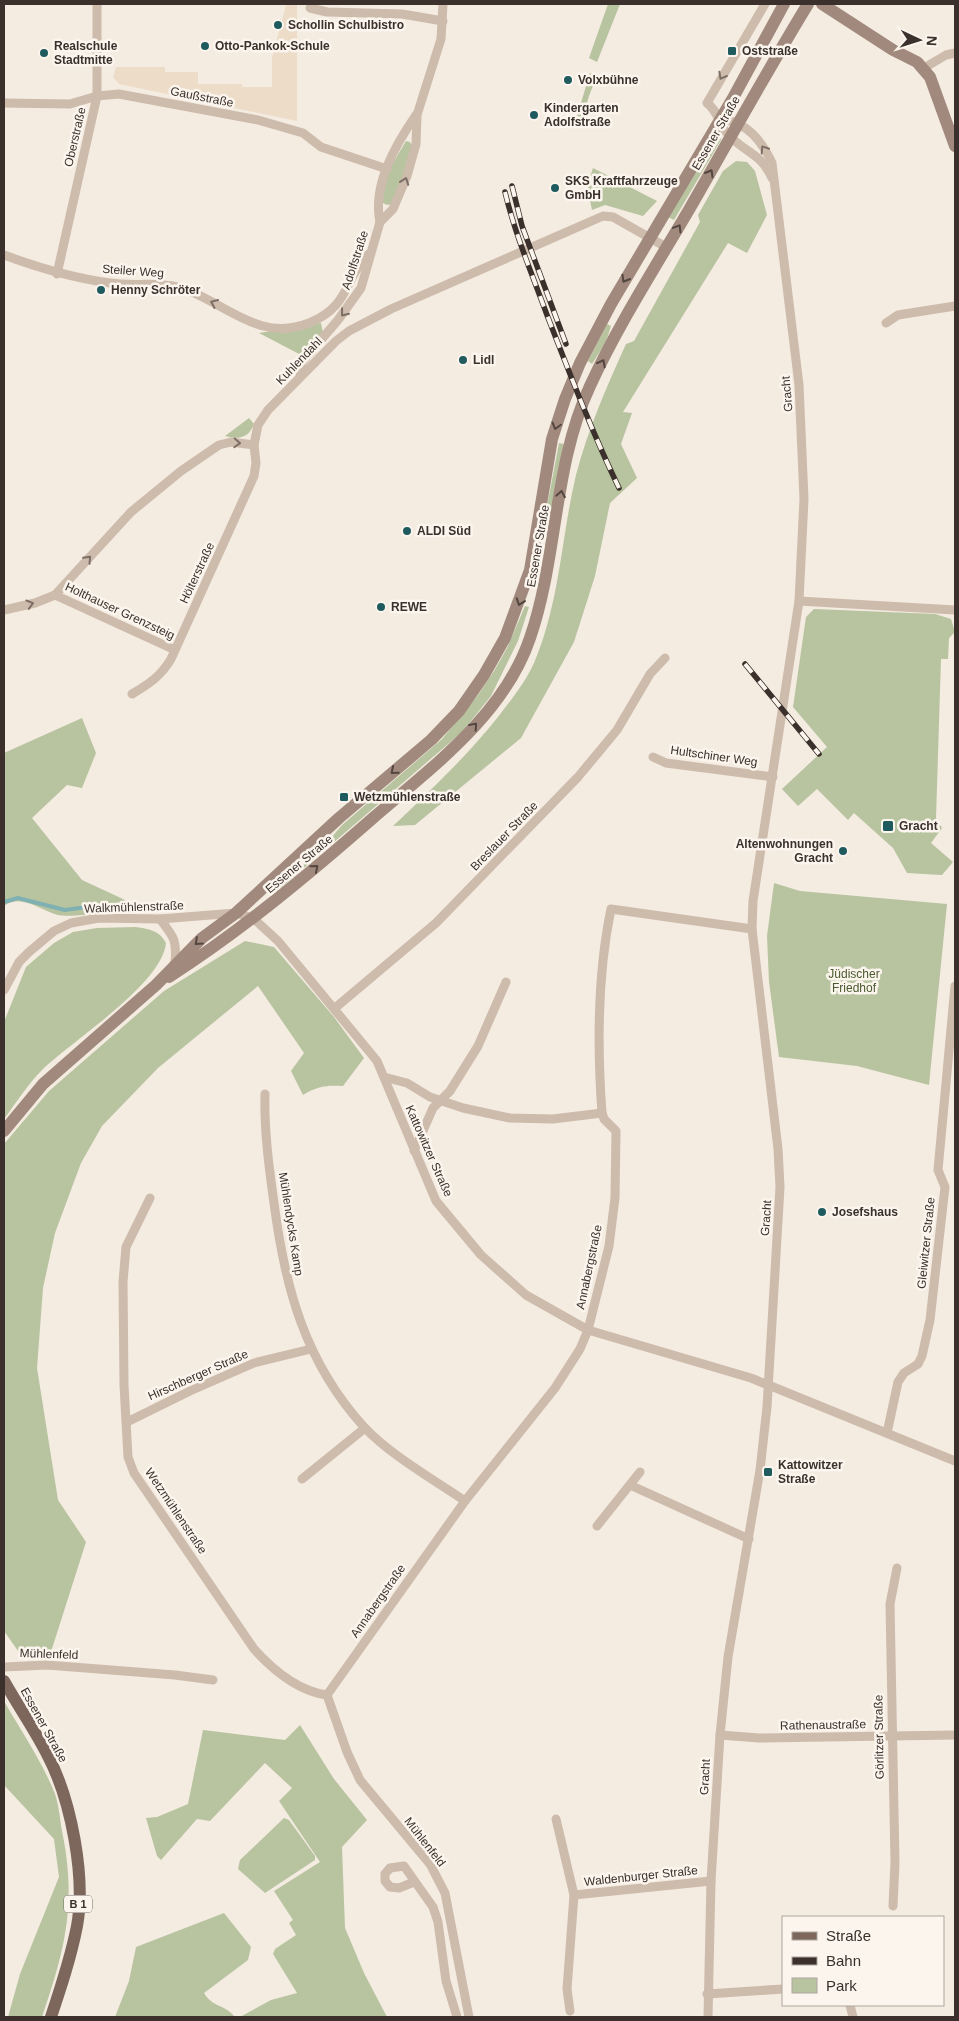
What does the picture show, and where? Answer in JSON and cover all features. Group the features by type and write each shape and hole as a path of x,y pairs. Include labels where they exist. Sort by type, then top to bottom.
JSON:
{"main road":[{"name":"Essener Straße","path":"4,1131 43,1084 156,985 175,963 202,938 236,913 339,818 431,740 459,711 484,675 506,638 530,570 552,439 565,399 585,351 649,237 720,119 784,4"},
{"name":"Essener Straße","path":"156,985 206,953 253,918 328,857 445,756 472,729 516,670 529,642 541,603 569,446 584,401 615,337 808,4"},
{"path":"822,4 870,36 924,68 930,77 955,146"},
{"name":"Essener Straße","path":"4,1681 48,1757 65,1799 74,1834 78,1868 77,1924 67,1969 50,2017"}],"street":[{"name":"Oberstraße","path":"56,274 97,96 97,4"},
{"name":"Adolfstraße","path":"300,377 302,362 355,298 361,288 369,254 380,222 379,202 387,169 401,138 416,115 441,39 443,4"},
{"name":"Essener Straße","path":"720,119 714,108 707,103 765,4"},
{"path":"310,8 327,12 402,14 442,21"},
{"path":"924,68 946,55 955,53"},
{"name":"Gaußstraße","path":"4,103 70,104 97,96 119,94 258,120 303,133 322,147 387,169"},
{"name":"Adolfstraße","path":"380,222 393,209 407,176 416,144 416,115"},
{"path":"720,119 738,123"},
{"name":"Gracht","path":"720,119 730,138 757,156 767,168 774,185"},
{"name":"Gracht","path":"708,2017 712,1881 720,1735 728,1657 760,1470 770,1386 780,1187 778,1149 752,929 753,901 799,602 804,499 799,385 772,163 765,148 738,123"},
{"name":"Kuhlendahl","path":"254,445 258,425 268,410 336,341 363,323 604,216 613,217 666,247"},
{"name":"Steiler Weg","path":"4,255 56,274 112,284 153,283 181,288 258,326 288,328 308,323 323,316 344,296 359,264 369,254"},
{"path":"886,324 898,315 955,306"},
{"path":"4,610 35,603 55,595 131,512 181,471 219,445 231,442 254,445"},
{"name":"Hölterstraße","path":"132,694 154,682 164,672 175,650 254,476 256,463 254,445"},
{"name":"Holthauser Grenzsteig","path":"55,595 175,650"},
{"path":"799,602 955,610"},
{"name":"Breslauer Straße","path":"335,1008 436,924 578,777 616,730 650,674 665,658"},
{"name":"Hultschiner Weg","path":"653,757 666,762 773,777"},
{"path":"384,1077 407,1083 430,1097 463,1108 510,1118 553,1119 602,1113 598,1016 606,936 611,909 752,929"},
{"name":"Kattowitzer Straße","path":"236,913 253,918 278,941 368,1048 384,1077 436,1201 481,1255 526,1295 588,1330 750,1378 955,1461"},
{"name":"Walkmühlenstraße","path":"4,990 19,962 29,952 54,931 71,923 99,918 160,919 236,913"},
{"path":"160,919 175,937 175,963"},
{"path":"414,1151 433,1108 441,1100 478,1046 506,982"},
{"name":"Gleiwitzer Straße","path":"886,1433 898,1382 904,1373 918,1364 922,1356 930,1320 945,1187 938,1170 955,986"},
{"name":"Mühlendycks Kamp","path":"265,1094 264,1127 281,1257 288,1287 311,1349 336,1390 365,1428 393,1451 465,1501"},
{"name":"Annabergstraße","path":"327,1695 465,1501 555,1388 580,1349 588,1330 609,1246 615,1198 616,1131 604,1119 602,1113"},
{"name":"Wetzmühlenstraße","path":"150,1198 126,1247 123,1291 124,1385 128,1457 134,1472 254,1649 264,1660 301,1688 312,1693 327,1695"},
{"name":"Hirschberger Straße","path":"127,1422 190,1391 254,1363 311,1349"},
{"path":"302,1479 365,1428"},
{"path":"598,1526 640,1472"},
{"path":"630,1485 749,1540"},
{"name":"Görlitzer Straße","path":"893,1906 895,1863 890,1604 897,1568"},
{"name":"Mühlenfeld","path":"4,1667 47,1665 213,1680"},
{"name":"Mühlenfeld","path":"327,1695 347,1752 360,1780 430,1864 445,1893 469,2017"},
{"name":"Rathenaustraße","path":"720,1735 760,1738 955,1735"},
{"name":"Waldenburger Straße","path":"556,1819 574,1895 567,1989 570,2011"},
{"name":"Waldenburger Straße","path":"574,1895 712,1881"},
{"path":"414,1882 433,1907 438,1922 446,1981 457,2017"},
{"path":"708,1994 782,1989"}],"green space":[{"path":"608,4 620,4 597,62 589,58"},
{"path":"590,73 596,75 586,107 586,113 591,121 577,116"},
{"path":"720,137 721,140 674,220 668,217 712,142"},
{"path":"406,141 410,142 412,146 405,171 392,204 387,205 383,203 386,179"},
{"path":"736,161 747,162 755,171 767,215 747,253 728,243 623,412 632,413 621,444 637,478 610,503 595,576 574,642 521,738 415,825 393,826 473,746 508,704 534,663 543,640 555,593 576,475 598,408 626,344 634,341 700,222 698,215 723,171"},
{"path":"593,168 657,201 643,216 605,205 592,210 587,186"},
{"path":"321,323 323,333 303,356 259,333"},
{"path":"607,324 611,326 606,342 592,364 588,361"},
{"path":"249,418 254,424 246,435 239,438 225,436"},
{"path":"559,443 564,444 551,517 545,517"},
{"path":"525,606 529,607 518,641 491,696 462,732 276,892 274,891 320,851 342,825 442,739 478,695 494,671 507,648"},
{"path":"814,609 935,614 951,619 955,632 949,638 948,659 941,659 936,818 942,828 931,843 953,862 942,875 907,873 893,848 854,813 848,820 817,789 798,806 782,789 827,747 793,707 806,617"},
{"path":"82,718 96,753 82,788 67,785 32,818 82,880 123,899 136,909 65,916 51,913 24,902 11,902 4,906 4,753"},
{"name":"Jüdischer Friedhof","path":"774,883 800,891 947,904 929,1085 857,1066 779,1057 769,982 767,936"},
{"path":"135,927 160,935 166,943 161,959 149,976 114,1011 42,1070 4,1119 4,1022 26,967 54,943 73,932 97,928"},
{"path":"245,941 274,947 334,1017 364,1058 343,1086 322,1087 303,1095 291,1071 304,1053 258,986 158,1068 102,1126 81,1163 55,1233 43,1288 37,1368 58,1500 86,1542 50,1655 23,1658 4,1631 4,1144 49,1091 164,991"},
{"path":"4,1701 38,1758 55,1794 66,1857 68,1904 66,1926 57,1970 42,2017 8,2017 20,1974 59,1877 54,1839 4,1785"},
{"path":"300,1725 334,1779 367,1820 342,1847 345,1928 364,1973 387,2017 240,2017 271,2000 297,1993 273,1954 275,1949 296,1935 289,1923 293,1920 274,1891 320,1862 279,1801 292,1788 265,1763 210,1821 197,1819 161,1860 157,1856 146,1818 157,1817 188,1804 203,1730 285,1740"},
{"path":"284,1818 289,1820 315,1856 315,1860 265,1893 238,1869 240,1860"},
{"path":"224,1913 251,1947 248,1960 204,1993 207,1998 226,2009 235,2017 115,2017 129,1981 136,1947"}],"shaded area":[{"path":"283,4 297,4 297,121 119,84 113,77 116,67 165,67 165,72 198,72 198,84 242,84 242,87 272,87 272,58 286,5"}],"waterway":[{"path":"4,902 18,898 65,910 94,906 124,905"}],"railway":[{"path":"512,186 522,226 566,344"},
{"path":"505,192 519,239 547,315 590,424 619,488"},
{"path":"745,664 819,754"}],"place":[{"name":"Schollin Schulbistro","path":"278,25"},
{"name":"Otto-Pankok-Schule","path":"205,46"},
{"name":"Oststraße","path":"732,51"},
{"name":"Realschule Stadtmitte","path":"44,53"},
{"name":"Volxbühne","path":"568,80"},
{"name":"Kindergarten Adolfstraße","path":"534,115"},
{"name":"SKS Kraftfahrzeuge GmbH","path":"555,188"},
{"name":"Henny Schröter","path":"101,290"},
{"name":"Lidl","path":"463,360"},
{"name":"ALDI Süd","path":"407,531"},
{"name":"REWE","path":"381,607"},
{"name":"Wetzmühlenstraße","path":"344,797"},
{"name":"Gracht","path":"888,826"},
{"name":"Altenwohnungen Gracht","path":"843,851"},
{"name":"Josefshaus","path":"822,1212"},
{"name":"Kattowitzer Straße","path":"768,1472"}]}
